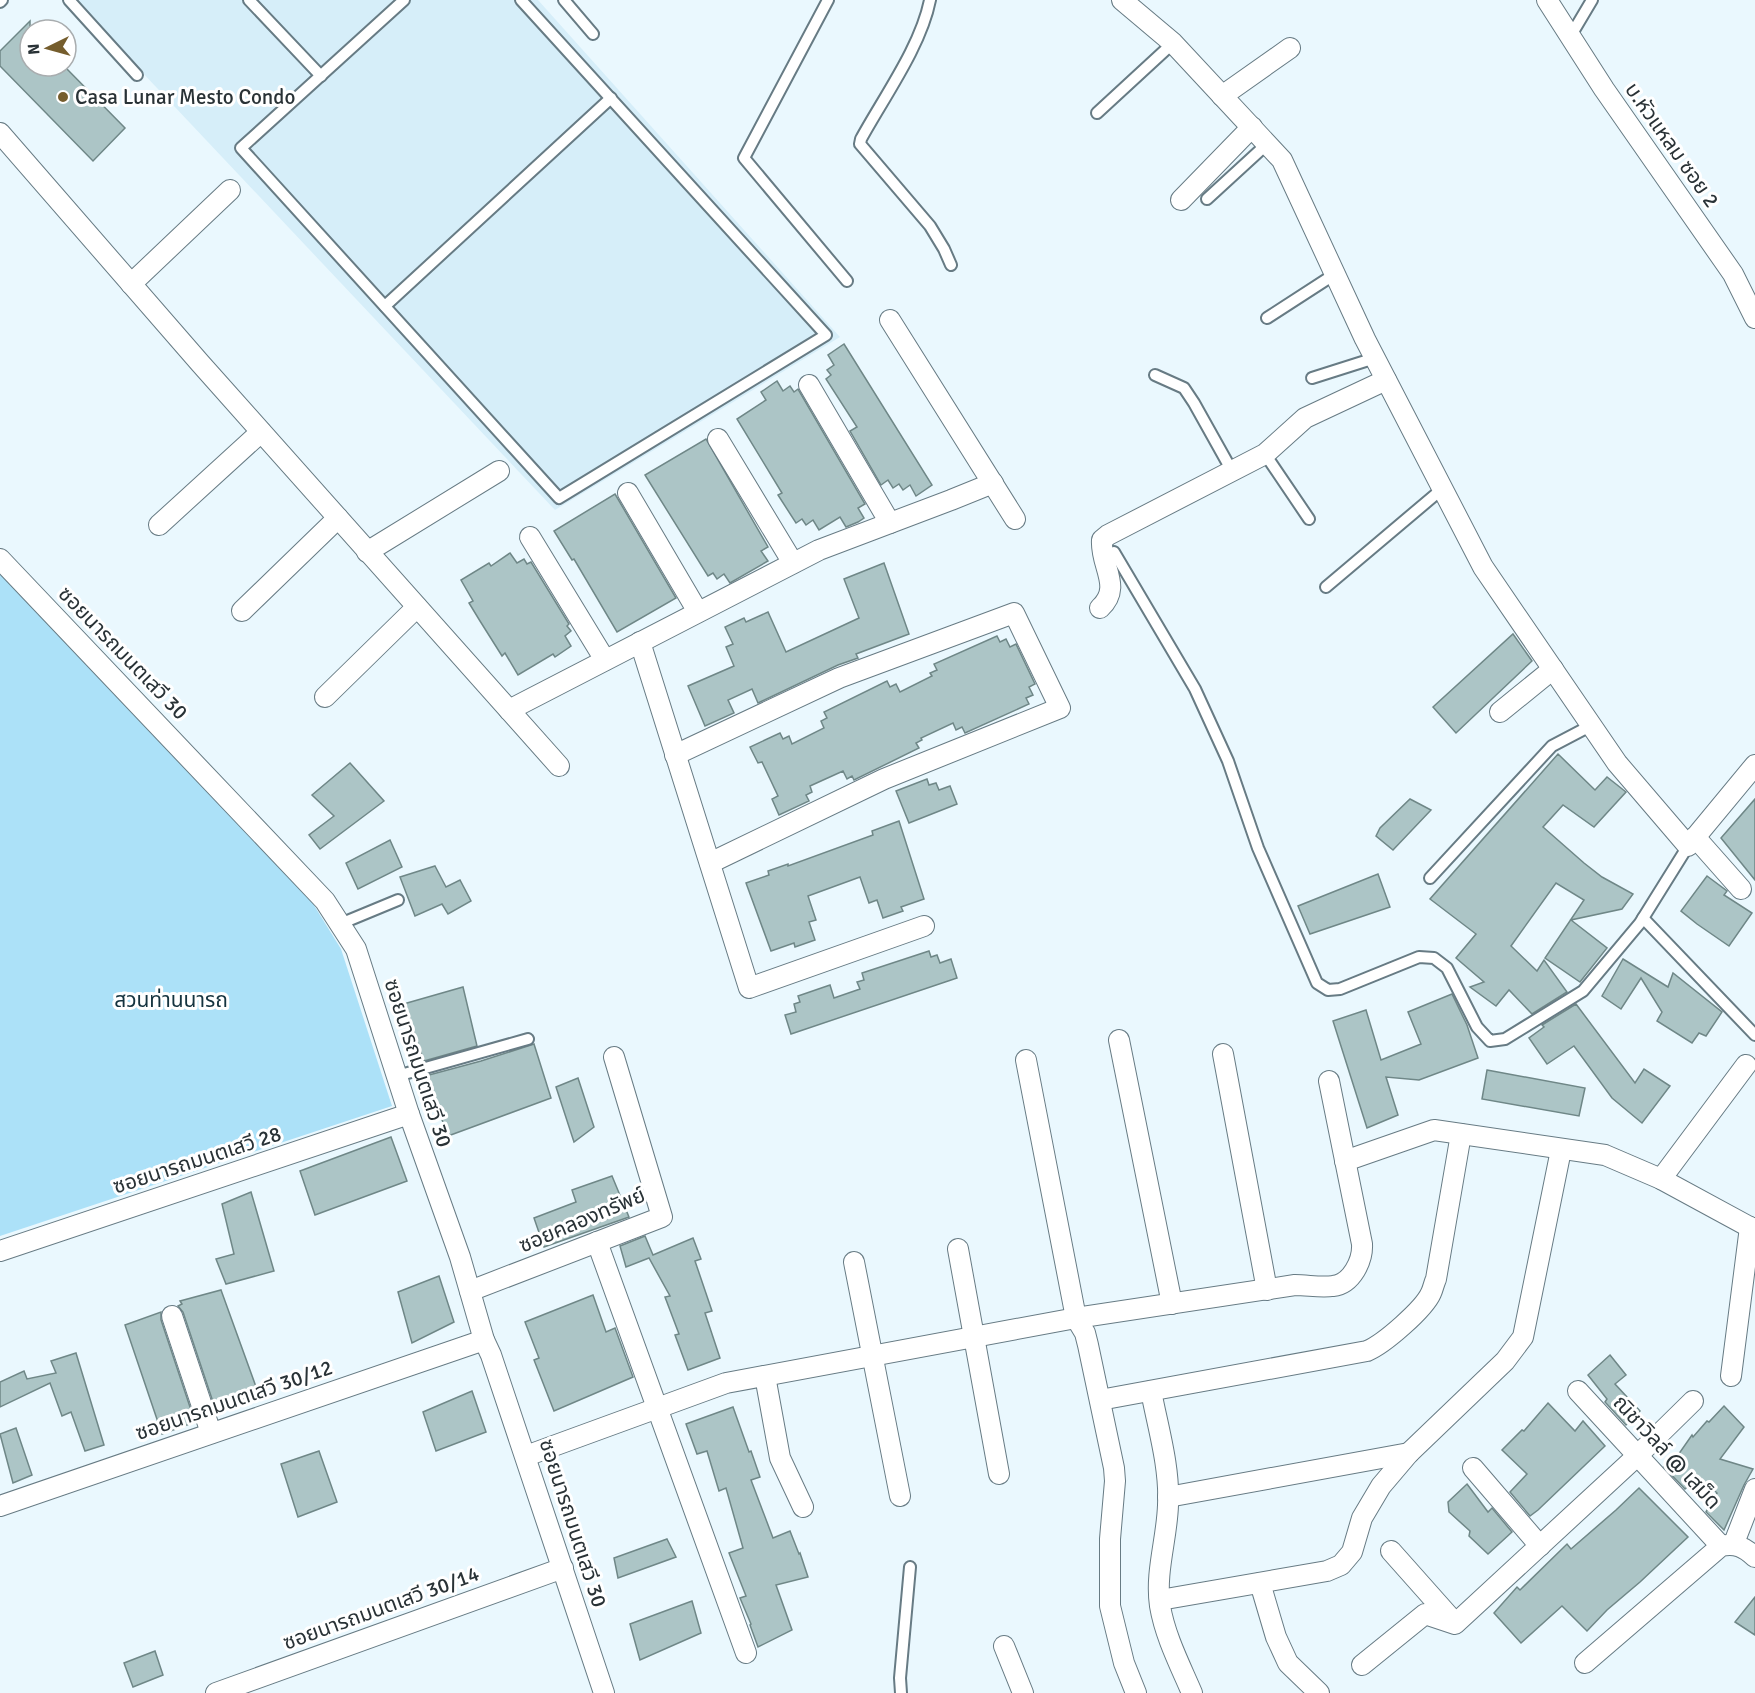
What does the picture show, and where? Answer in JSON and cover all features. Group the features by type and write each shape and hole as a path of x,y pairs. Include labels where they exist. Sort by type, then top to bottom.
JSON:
{"street":[{"path":"1122,0 1173,44 1282,160 1375,358 1483,567 1617,762 1691,842 1741,889"},
{"name":"บ.หัวแหลม ซอย 2","path":"1546,0 1733,274 1755,318"},
{"path":"1222,96 1290,48"},
{"path":"1181,200 1252,127"},
{"path":"0,133 130,284 559,766"},
{"path":"130,284 230,190"},
{"path":"890,320 1015,519"},
{"path":"1100,608 1111,592 1102,540 1265,454 1305,418 1386,380"},
{"path":"809,386 890,523"},
{"path":"159,525 261,432"},
{"path":"718,439 793,563"},
{"path":"367,552 499,471"},
{"path":"509,710 819,550 993,483"},
{"path":"628,493 698,612"},
{"path":"242,611 338,519"},
{"path":"530,537 605,660"},
{"name":"ซอยนารถมนตเสวี 30","path":"0,559 325,901 356,950 409,1114 460,1257 484,1340 604,1693"},
{"path":"325,697 417,607"},
{"path":"675,754 839,678 1014,613 1060,708 884,779 710,863"},
{"path":"640,642 749,988 924,926"},
{"path":"1500,712 1553,669"},
{"path":"1691,842 1754,768"},
{"path":"1119,1040 1172,1304"},
{"path":"1223,1054 1267,1290"},
{"name":"ซอยคลองทรัพย์","path":"470,1291 662,1217 614,1057"},
{"path":"1026,1060 1076,1318 1084,1333 1100,1400 1115,1481 1110,1539 1110,1606 1122,1654 1137,1693"},
{"path":"1661,1179 1746,1065"},
{"path":"525,1456 726,1383 1076,1318 1295,1285 1331,1287 1340,1285 1358,1266 1362,1255 1362,1244 1329,1081"},
{"name":"ซอยนารถมนตเสวี 28","path":"0,1251 409,1114"},
{"path":"1345,1161 1434,1130 1614,1157 1661,1179 1752,1229 1731,1376"},
{"path":"1100,1400 1367,1351 1379,1346 1424,1304 1431,1293 1436,1279 1461,1134"},
{"path":"1160,1600 1328,1571 1341,1565 1352,1552 1362,1518 1381,1486 1409,1453 1505,1361 1523,1337 1561,1150"},
{"path":"597,1242 746,1653"},
{"path":"958,1249 999,1474"},
{"path":"854,1262 900,1496"},
{"path":"172,1316 212,1433"},
{"name":"ซอยนารถมนตเสวี 30/12","path":"0,1506 484,1340"},
{"path":"765,1376 780,1458 803,1507"},
{"path":"1151,1391 1166,1472 1168,1497 1158,1586 1173,1647 1192,1693"},
{"name":"ณิชาวิลล์ @ เสม็ด","path":"1578,1391 1637,1456 1727,1545 1747,1549 1755,1557"},
{"path":"1455,1624 1637,1456 1693,1401"},
{"path":"1168,1497 1409,1453"},
{"path":"1473,1468 1540,1546"},
{"path":"1585,1663 1727,1545 1755,1489"},
{"path":"1391,1551 1455,1624"},
{"name":"ซอยนารถมนตเสวี 30/14","path":"216,1693 563,1568"},
{"path":"1260,1582 1276,1637 1288,1663 1319,1693"},
{"path":"1362,1665 1425,1614 1455,1624"},
{"path":"1004,1646 1023,1693"}],"lane":[{"path":"69,0 137,75"},
{"path":"249,0 321,76"},
{"path":"404,0 241,148 559,498 826,334 521,0"},
{"path":"564,0 593,34"},
{"path":"828,0 744,158 847,281"},
{"path":"930,0 925,22 914,46 860,144 930,226 951,265"},
{"path":"1570,37 1592,0"},
{"path":"1097,113 1173,44"},
{"path":"385,306 611,98"},
{"path":"1207,199 1267,144"},
{"path":"1267,318 1335,274"},
{"path":"1312,378 1375,358"},
{"path":"1155,375 1184,387 1232,471"},
{"path":"1265,454 1309,519"},
{"path":"1326,587 1442,489"},
{"path":"1114,552 1195,689 1228,761 1258,848 1317,983 1328,990 1340,989 1419,957 1434,958 1447,968 1477,1027 1490,1041 1505,1039 1583,991 1643,918 1691,842"},
{"path":"1430,878 1552,746 1592,725"},
{"path":"340,924 398,900"},
{"path":"1643,918 1755,1035"},
{"path":"397,1076 528,1039"},
{"path":"901,1693 900,1678 910,1567"}],"shaded area":[{"path":"74,0 538,0 840,337 555,510"}],"green space":[{"name":"สวนท่านนารถ","path":"0,574 312,902 341,949 392,1106 0,1236"}],"building":[{"name":"Casa Lunar Mesto Condo","path":"18,33 18,78 76,78 125,128 93,161 0,66 0,51"},
{"path":"844,344 932,485 916,496 910,485 903,490 899,484 893,488 888,480 881,485 850,431 857,427 826,379 831,375 827,370 834,365 828,355"},
{"path":"777,381 783,391 790,386 794,392 798,389 865,504 858,508 864,518 858,522 846,527 840,517 819,530 813,520 806,525 802,519 796,523 778,495 782,493 737,419 766,400 761,392"},
{"path":"706,439 768,547 761,551 768,561 730,583 724,574 717,579 713,573 708,576 645,475"},
{"path":"615,494 676,598 617,632 574,559 572,560 554,531"},
{"path":"510,553 517,563 524,559 527,564 531,562 571,631 565,636 571,646 555,657 553,654 518,675 505,653 502,656 469,603 473,601 461,580 489,563 491,566"},
{"path":"884,563 909,634 856,654 858,658 838,665 758,703 752,689 728,700 734,713 705,726 688,686 734,666 726,647 733,644 725,627 744,618 746,622 768,612 786,652 859,618 844,579"},
{"path":"1513,634 1532,661 1456,733 1433,707"},
{"path":"997,636 1000,642 1006,639 1010,647 1016,644 1035,684 1029,687 1033,695 1026,698 1029,704 965,733 962,727 956,730 953,723 921,738 922,740 916,743 919,748 854,780 852,776 847,779 843,771 810,786 812,792 806,795 809,801 779,815 772,799 778,796 762,762 758,763 750,747 780,733 783,739 789,736 792,744 824,728 821,721 827,718 824,712 887,681 890,687 896,684 900,692 932,676 930,673 937,670 934,664"},
{"path":"1558,754 1595,790 1607,777 1626,792 1594,827 1563,805 1543,827 1602,877 1633,894 1622,909 1571,920 1607,948 1580,982 1545,958 1584,900 1556,883 1511,946 1537,971 1544,960 1567,992 1532,1014 1509,990 1496,1006 1470,987 1484,982 1456,958 1476,934 1430,899"},
{"path":"350,763 384,801 320,849 309,835 334,816 312,795"},
{"path":"927,779 929,785 936,783 939,790 950,786 957,804 909,823 896,791"},
{"path":"1410,799 1431,810 1393,850 1376,836 1380,828"},
{"path":"1755,799 1755,880 1721,838"},
{"path":"899,821 924,899 901,907 903,911 883,918 877,900 869,903 860,877 808,896 816,920 809,922 815,940 795,947 794,943 771,951 746,883 769,875 768,871 873,835 872,831"},
{"path":"390,840 402,867 358,889 346,863"},
{"path":"435,866 446,887 460,880 471,901 448,914 442,904 415,916 400,877"},
{"path":"1378,874 1390,907 1310,934 1298,906"},
{"path":"1707,876 1727,891 1724,895 1752,913 1729,946 1681,911"},
{"path":"929,951 931,957 937,955 940,963 951,959 957,978 791,1034 785,1015 796,1012 794,1004 800,1002 798,996 830,985 834,998 860,989 857,982 864,980 862,973"},
{"path":"1623,959 1668,987 1673,973 1722,1012 1706,1036 1699,1033 1692,1043 1657,1021 1662,1012 1641,978 1621,1009 1602,996"},
{"path":"463,987 477,1046 424,1061 413,1030 400,1005"},
{"path":"1452,994 1467,1025 1478,1058 1419,1080 1386,1077 1398,1115 1367,1128 1333,1021 1366,1010 1381,1060 1421,1044 1408,1012"},
{"path":"1576,1004 1635,1083 1644,1069 1670,1086 1642,1123 1612,1098 1574,1046 1547,1064 1529,1038 1544,1027 1542,1025"},
{"path":"534,1044 551,1098 448,1136 427,1079 430,1078 429,1075"},
{"path":"1487,1070 1585,1088 1579,1116 1482,1099"},
{"path":"578,1078 594,1127 574,1142 556,1087"},
{"path":"391,1137 407,1181 315,1215 300,1171"},
{"path":"612,1176 629,1217 544,1247 534,1218 576,1202 572,1190"},
{"path":"251,1192 274,1271 226,1284 216,1259 234,1254 222,1204"},
{"path":"645,1236 653,1255 693,1238 701,1259 695,1261 712,1311 705,1313 720,1358 688,1370 675,1335 679,1334 665,1297 670,1296 649,1258 626,1267 620,1246"},
{"path":"439,1276 454,1322 412,1343 398,1292"},
{"path":"221,1290 259,1395 217,1414 183,1312 178,1306 182,1304 180,1301"},
{"path":"593,1295 606,1332 615,1328 633,1377 554,1411 534,1360 539,1358 525,1322"},
{"path":"161,1312 161,1320 195,1422 162,1434 125,1325"},
{"path":"76,1353 104,1445 85,1451 71,1412 62,1416 50,1383 0,1407 0,1382 24,1371 27,1379 56,1373 51,1361"},
{"path":"1610,1355 1626,1375 1615,1384 1640,1411 1626,1425 1605,1402 1607,1399 1588,1375"},
{"path":"472,1391 486,1432 436,1451 423,1412"},
{"path":"1548,1403 1575,1431 1583,1421 1605,1446 1530,1516 1510,1492 1527,1474 1502,1450 1522,1430 1524,1431"},
{"path":"1724,1406 1744,1427 1720,1459 1753,1469 1724,1530 1706,1512 1717,1493 1698,1478 1685,1489 1664,1467 1676,1458 1692,1435 1693,1437"},
{"path":"733,1407 760,1477 751,1480 773,1538 790,1531 808,1577 776,1585 792,1630 758,1647 740,1598 746,1596 729,1553 743,1548 726,1488 719,1491 707,1451 697,1454 686,1424"},
{"path":"16,1428 32,1475 13,1483 0,1434"},
{"path":"319,1451 337,1502 298,1517 281,1464"},
{"path":"1467,1484 1488,1512 1492,1508 1512,1532 1488,1554 1469,1536 1470,1531 1449,1512 1448,1502"},
{"path":"1639,1488 1688,1537 1587,1631 1562,1606 1521,1643 1494,1613 1517,1587 1520,1590 1567,1544 1571,1549"},
{"path":"667,1539 676,1557 618,1578 614,1558"},
{"path":"1755,1597 1755,1635 1735,1622"},
{"path":"692,1601 701,1633 640,1660 630,1624"},
{"path":"155,1651 163,1675 133,1687 124,1663"}],"place":[{"name":"Casa Lunar Mesto Condo","path":"63,97"}]}
